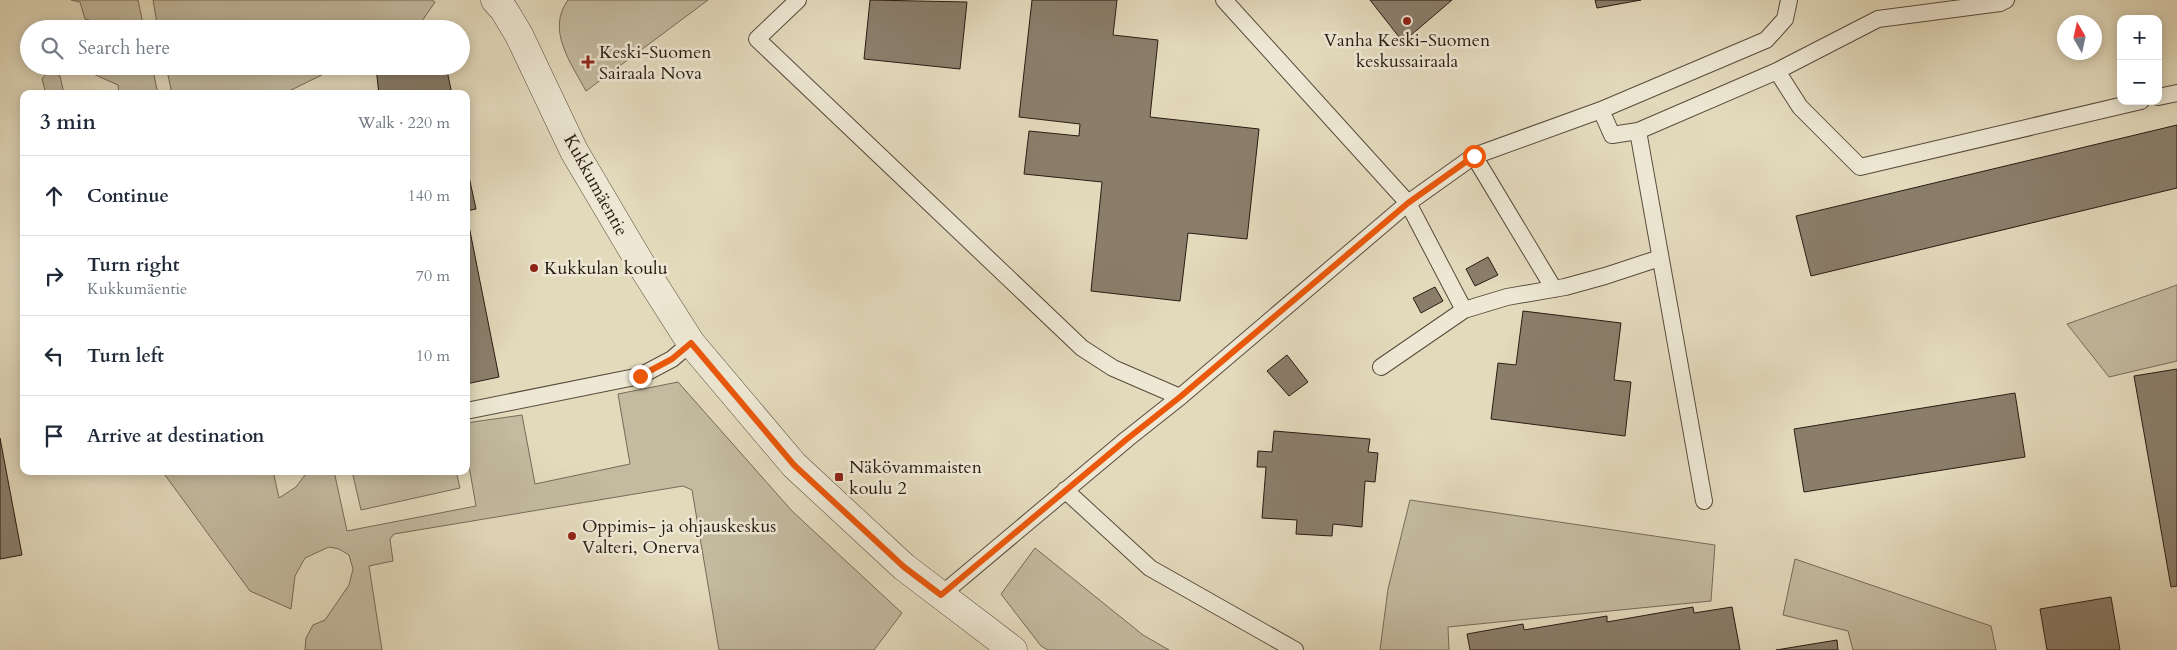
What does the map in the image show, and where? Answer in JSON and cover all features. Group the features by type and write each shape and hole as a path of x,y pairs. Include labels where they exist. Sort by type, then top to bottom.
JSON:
{"street":[{"name":"Kukkumäentie","path":"505,3 574,151 642,266 691,343 794,465 904,567 1013,650"}],"lane":[{"path":"798,0 757,39 1075,342 1113,368 1180,397"},
{"path":"1224,0 1408,203 1464,310"},
{"path":"941,595 1065,490 1180,397 1408,203 1474,156 1600,110 1766,40 1785,19 1789,0"},
{"path":"1600,110 1612,135 1638,131 1777,71 1878,18 2000,3 2006,0"},
{"path":"1777,71 1800,107 1860,167 2124,105"},
{"path":"2162,96 2177,93"},
{"path":"1638,131 1704,501"},
{"path":"1474,156 1554,289"},
{"path":"1381,367 1464,310 1507,297 1554,289 1606,276 1660,258"},
{"path":"470,410 640,376 672,359 691,343"},
{"path":"1065,490 1150,568 1295,650"}],"shaded area":[{"path":"71,0 138,0 142,20 85,19 80,2"},
{"path":"153,0 432,0 435,2 423,20 156,20"},
{"name":"Keski-Suomen Sairaala Nova","path":"568,0 708,0 586,91 568,58 560,35 559,23 562,11"},
{"path":"45,75 58,75 63,90 45,90 42,79"},
{"path":"96,75 154,75 157,90 119,90 118,85"},
{"path":"168,75 322,75 291,90 171,90"},
{"path":"2177,285 2177,361 2109,377 2067,324"},
{"path":"678,382 792,511 902,613 874,650 719,650 692,490 683,486 394,534 390,539 393,561 369,566 382,650 305,650 306,638 313,625 325,620 349,585 353,569 349,555 339,549 329,547 305,558 295,576 291,609 250,591 165,475 274,475 279,498 296,487 305,475 335,475 347,531 476,506 470,472 470,422 522,415 535,484 630,464 618,394"},
{"path":"353,475 457,475 460,488 361,510"},
{"path":"1410,500 1715,545 1711,601 1448,627 1449,650 1380,650 1388,589"},
{"path":"1035,548 1143,635 1169,650 1048,650 1041,646 1001,594"},
{"path":"1795,559 1991,626 1996,650 1853,650 1848,631 1783,615"}],"building":[{"path":"870,0 967,2 960,69 864,59"},
{"path":"1032,0 1117,0 1113,35 1158,40 1150,117 1259,129 1247,239 1188,233 1180,301 1091,291 1102,182 1024,174 1029,131 1079,136 1080,124 1019,117"},
{"name":"Vanha Keski-Suomen keskussairaala","path":"1370,0 1452,0 1403,42"},
{"path":"1595,0 1641,0 1597,8"},
{"path":"377,75 448,75 451,90 379,90"},
{"path":"2177,125 2177,188 1811,276 1796,216"},
{"path":"470,181 476,209 470,210"},
{"path":"470,231 499,377 470,383"},
{"path":"1488,257 1498,275 1475,286 1466,269"},
{"path":"1435,287 1443,301 1421,313 1413,298"},
{"path":"1523,311 1621,323 1614,380 1631,382 1625,436 1491,419 1498,363 1516,365"},
{"path":"1287,355 1308,382 1289,396 1267,371"},
{"path":"2177,369 2177,586 2171,587 2134,376"},
{"path":"2015,393 2025,457 1804,492 1794,429"},
{"path":"1274,431 1370,439 1368,452 1378,453 1375,482 1365,481 1362,527 1333,524 1332,536 1296,534 1297,520 1262,518 1266,467 1257,467 1258,451 1272,452"},
{"path":"0,438 22,555 0,559"},
{"path":"2111,597 2120,650 2047,650 2040,609"},
{"path":"1693,607 1694,613 1732,607 1740,650 1470,650 1467,634 1523,624 1524,630 1607,616 1607,622"},
{"path":"1837,640 1838,650 1776,650"}],"place":[{"name":"Vanha Keski-Suomen keskussairaala","path":"1407,21"},
{"name":"Keski-Suomen Sairaala Nova","path":"588,62"},
{"name":"Kukkulan koulu","path":"534,268"},
{"name":"Näkövammaisten koulu 2","path":"839,477"},
{"name":"Oppimis- ja ohjauskeskus Valteri, Onerva","path":"572,536"}],"route":[{"path":"640,376 672,359 691,343 794,465 904,567 941,595 970,569 1180,397 1408,203 1474,156"}]}
